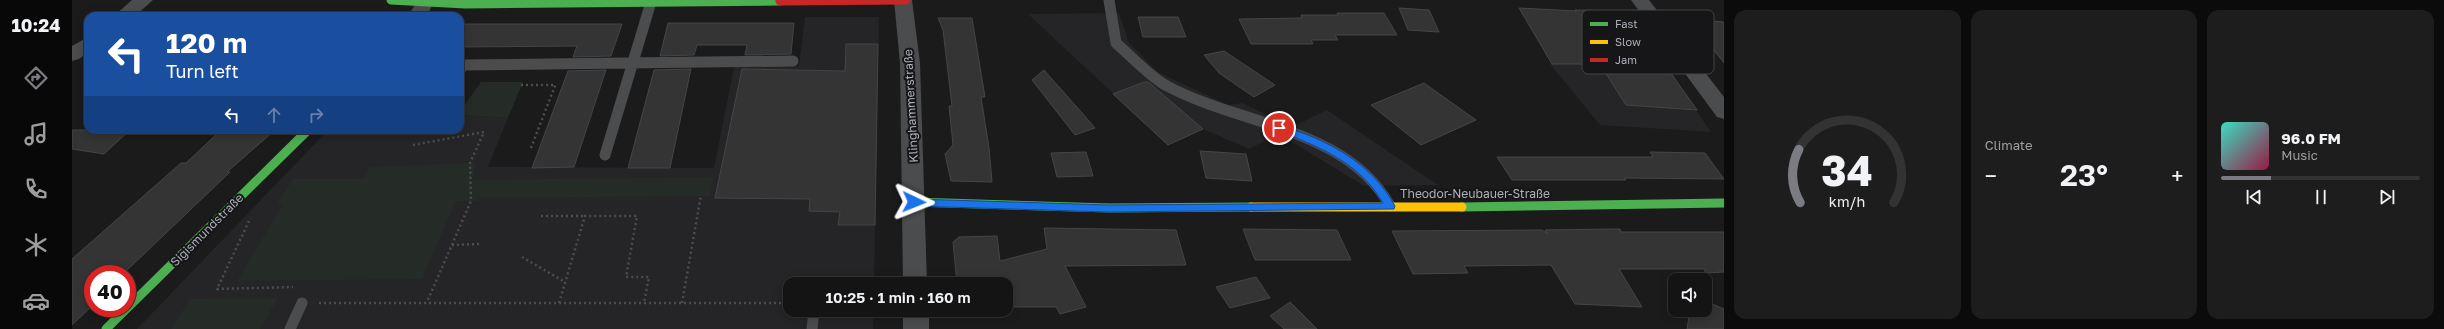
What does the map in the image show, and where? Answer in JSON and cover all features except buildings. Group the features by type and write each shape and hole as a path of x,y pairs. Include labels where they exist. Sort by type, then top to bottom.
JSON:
{"street":[{"path":"128,12 144,0"},
{"path":"391,0 403,1 421,10 651,2 906,0"},
{"name":"Klinghammerstraße","path":"903,0 910,63 915,277"},
{"path":"1640,0 1648,10"},
{"path":"72,55 84,46"},
{"path":"1696,74 1724,112"},
{"name":"Sigismundstraße","path":"106,329 304,134"},
{"name":"Theodor-Neubauer-Straße","path":"914,202 1109,208 1586,206 1724,203"},
{"path":"916,317 916,329"}],"lane":[{"path":"1110,0 1116,42 1166,86 1227,111 1323,145 1357,165 1380,188 1390,206"},
{"path":"605,155 651,2"},
{"path":"464,65 793,61"},
{"path":"290,329 302,302"},
{"path":"812,329 813,317"}],"path":[{"path":"531,148 564,63"},
{"path":"522,85 555,85"},
{"path":"413,145 484,132 470,163 471,201 427,302"},
{"path":"682,303 701,195"},
{"path":"225,211 251,216 217,289 311,287 302,302"},
{"path":"541,216 638,216 626,277 649,277 644,302"},
{"path":"559,302 585,216"},
{"path":"452,246 479,244"},
{"path":"522,257 565,282"},
{"path":"302,302 783,303"}],"shaded area":[{"path":"1119,13 1129,43 1158,72 1228,105 1242,103 1292,127 1327,110 1438,185 1364,186 1279,134 1249,149 1203,129 1168,145 1028,14"},
{"path":"805,17 879,17 874,277 783,277 783,317 873,317 873,329 137,329 324,134 464,134 464,115 508,118 488,167 714,168 734,67 799,66"},
{"path":"1550,64 1582,64 1582,74 1671,74 1711,132 1600,125"},
{"path":"481,82 523,82 508,118 464,115 464,105"},
{"path":"476,163 472,180 714,177 710,196 479,198 477,201 456,201 422,279 237,281 283,204 277,204 293,179 364,179 370,167"},
{"path":"278,298 260,329 171,329 190,299"}],"traffic: fast":[{"path":"391,0 465,4 780,1"},
{"path":"106,329 304,134"},
{"path":"914,202 1109,208 1251,207"},
{"path":"1462,207 1724,203"}],"traffic: slow":[{"path":"1251,207 1462,207"}],"traffic: jam":[{"path":"780,1 906,0"}],"route":[{"path":"914,202 1109,208 1305,208 1390,206 1380,188 1357,165 1323,145 1279,128"}]}
